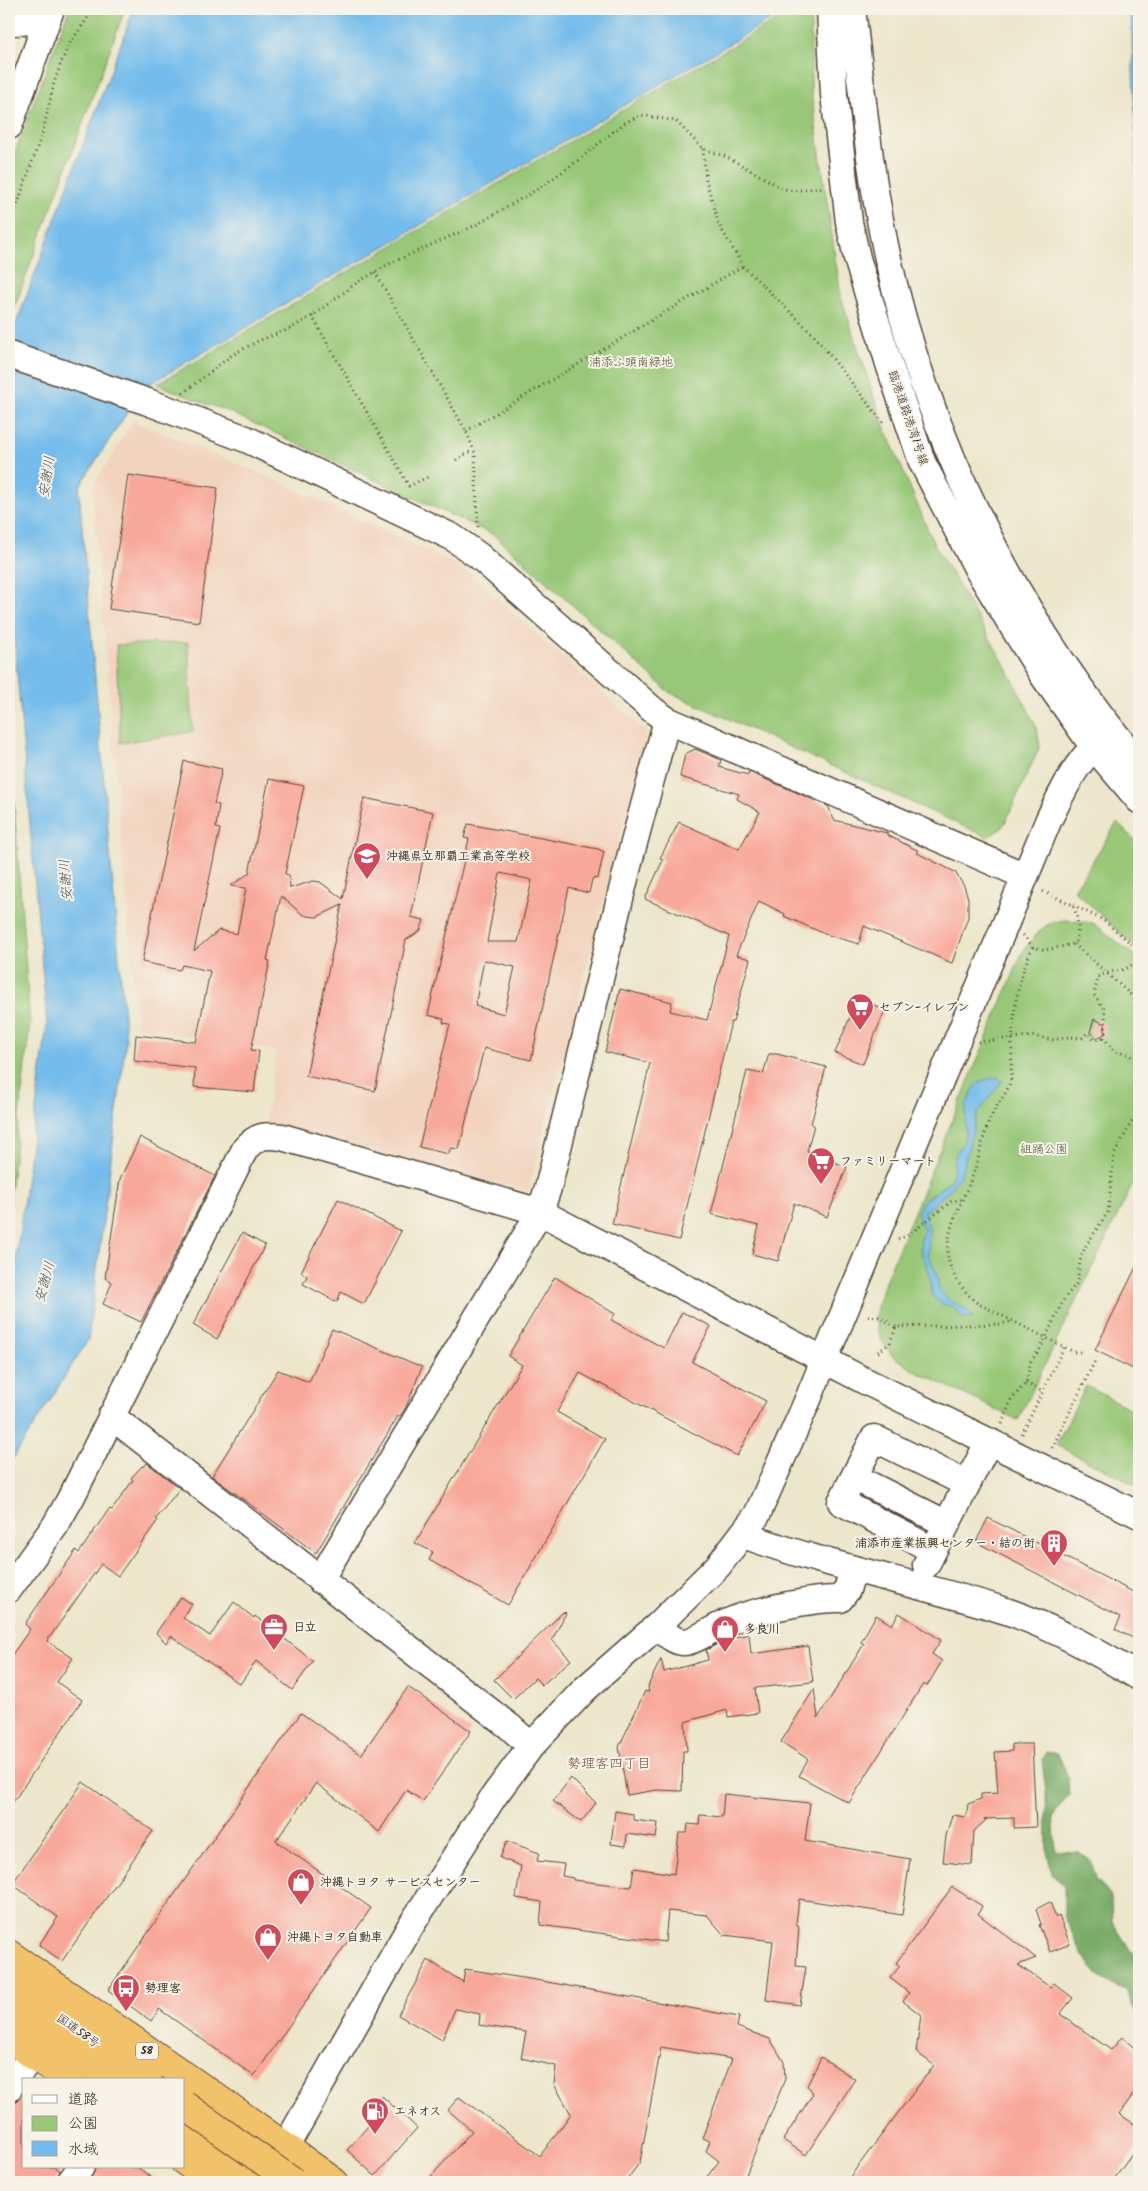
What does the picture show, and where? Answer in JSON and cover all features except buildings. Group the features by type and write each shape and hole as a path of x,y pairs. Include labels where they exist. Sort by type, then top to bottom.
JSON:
{"highway":[{"name":"58","path":"9,1954 286,2146 334,2182"},
{"name":"国道58号","path":"9,1982 145,2078"},
{"name":"国道58号","path":"9,2011 104,2078"},
{"path":"9,2038 65,2078"},
{"path":"185,2106 294,2182"},
{"path":"185,2135 252,2182"},
{"path":"185,2162 214,2182"}],"street":[{"name":"臨港道路港湾1号線","path":"830,9 834,94 850,222 857,258 922,462 978,570 1042,674 1102,738 1139,763"},
{"name":"臨港道路港湾1号線","path":"852,9 879,216 900,308 932,410 985,530 1010,576 1061,659 1102,738 1139,800"},
{"path":"9,22 48,15"},
{"path":"10,118 48,15"},
{"path":"9,355 157,405 246,439 452,537 479,556 667,720 1033,884"},
{"path":"320,1580 540,1212 548,1188 631,854 667,720"},
{"path":"263,2182 286,2146 410,1927 494,1796 532,1746 585,1689 657,1626 718,1566 744,1535 766,1499 825,1359 1033,884 1065,785 1102,738"},
{"path":"9,1589 54,1526 72,1496 245,1148 252,1141 266,1135 282,1137 540,1212 825,1359 995,1432 1139,1515"},
{"path":"111,1416 532,1746"},
{"path":"916,1584 995,1432"},
{"path":"933,1550 841,1502 874,1438 967,1484"},
{"path":"854,1477 947,1524"},
{"path":"744,1535 789,1552 916,1584 1008,1612 1076,1641 1139,1677"},
{"path":"657,1626 674,1640 685,1642 729,1621 826,1598 840,1599 848,1590 853,1569"},
{"path":"9,2088 32,2054"},
{"path":"70,2182 79,2168"}],"path":[{"path":"9,228 44,131 54,83 61,63 70,43 94,9"},
{"path":"157,405 232,355 258,341 290,329 312,316 375,272 476,225 536,190 575,163 624,122 640,115 676,121 703,149 727,157 782,188 793,190 827,187"},
{"path":"703,149 706,180 719,225 743,266 813,334 887,426"},
{"path":"466,431 743,266"},
{"path":"375,272 466,431 474,450 479,556"},
{"path":"312,316 409,486 430,476"},
{"path":"456,460 474,450"},
{"path":"1033,884 1103,920 1139,950"},
{"path":"1073,905 1077,914 1079,934 1074,944"},
{"path":"1023,935 1033,948 1044,950 1074,944"},
{"path":"1074,944 1139,1002"},
{"path":"1033,948 1019,982 1015,1002 1011,1080 1008,1091 993,1112 982,1138 974,1170 946,1242 950,1265 965,1292 977,1303 1074,1352 1084,1352"},
{"path":"1139,958 1130,967 1107,972 1098,977 1094,995 1104,1009 1103,1019 1106,1028 1104,1038 1114,1051 1128,1054 1139,1063"},
{"path":"978,1042 1032,1036 1060,1040 1068,1037 1082,1038 1087,1033 1094,1040 1104,1038"},
{"path":"1139,1081 1139,1090"},
{"path":"995,1432 1011,1400 1026,1384 1031,1360 1046,1337 1064,1300 1076,1283 1085,1247 1108,1212 1114,1155 1132,1121 1139,1114"},
{"path":"895,1240 907,1236 952,1201 962,1200"},
{"path":"868,1316 881,1317 896,1327 1001,1324 1013,1321"},
{"path":"878,1352 890,1343 896,1327"},
{"path":"1022,1434 1064,1347"},
{"path":"1051,1449 1096,1358"},
{"path":"1026,1384 1043,1392"}],"shaded area":[{"name":"沖縄県立那覇工業高等学校","path":"133,421 260,473 462,567 647,733 528,1191 265,1123 276,1051 137,1027 92,488"}],"green space":[{"path":"69,9 125,9 9,322 9,168"},
{"name":"浦添ふ頭南緑地","path":"795,9 811,9 811,92 841,297 882,421 933,542 1007,668 1036,726 1040,746 1006,821 1001,829 987,837 669,692 494,535 227,411 157,384"},
{"path":"188,642 193,732 120,743 116,645"},
{"path":"9,736 30,1024 9,1201"},
{"path":"1117,823 1139,844 1139,951 1074,890"},
{"name":"組踊公園","path":"1065,920 1093,923 1139,959 1139,1171 1018,1420 913,1370 892,1355 881,1340 875,1320 886,1279 1023,951 1045,926"},
{"path":"1086,1386 1139,1413 1139,1487 1056,1445"},
{"path":"1046,1752 1058,1754 1068,1777 1069,1795 1053,1816 1056,1851 1079,1852 1091,1861 1096,1878 1111,1897 1112,1921 1139,1964 1139,2019 1126,1991 1103,1979 1083,1956 1064,1916 1064,1886 1052,1873 1047,1852 1046,1794 1042,1760"}],"water":[{"name":"安謝川","path":"134,9 789,9 143,388 82,482 79,491 126,1040 88,1340 9,1465 9,1311 47,1025 9,578 9,364 16,343 10,340"},
{"path":"1131,9 1139,9 1139,243"},
{"path":"999,1078 1002,1081 977,1114 964,1166 959,1177 948,1192 924,1212 929,1228 928,1254 937,1274 939,1290 949,1300 966,1309 973,1317 962,1318 954,1307 942,1304 933,1297 929,1273 920,1249 924,1230 917,1213 923,1201 949,1182 952,1177 955,1155 965,1139 966,1105 974,1088 981,1081"}],"place":[{"name":"沖縄県立那覇工業高等学校","path":"367,880"},
{"name":"セブン-イレブン","path":"860,1031"},
{"name":"ファミリーマート","path":"821,1185"},
{"name":"浦添市産業振興センター・結の街","path":"1054,1567"},
{"name":"日立","path":"274,1651"},
{"name":"多良川","path":"725,1653"},
{"name":"沖縄トヨタ サービスセンター","path":"301,1906"},
{"name":"沖縄トヨタ自動車","path":"268,1961"},
{"name":"勢理客","path":"126,2012"},
{"name":"エネオス","path":"375,2135"}],"district":[{"name":"勢理客四丁目","path":"609,1764"}]}
